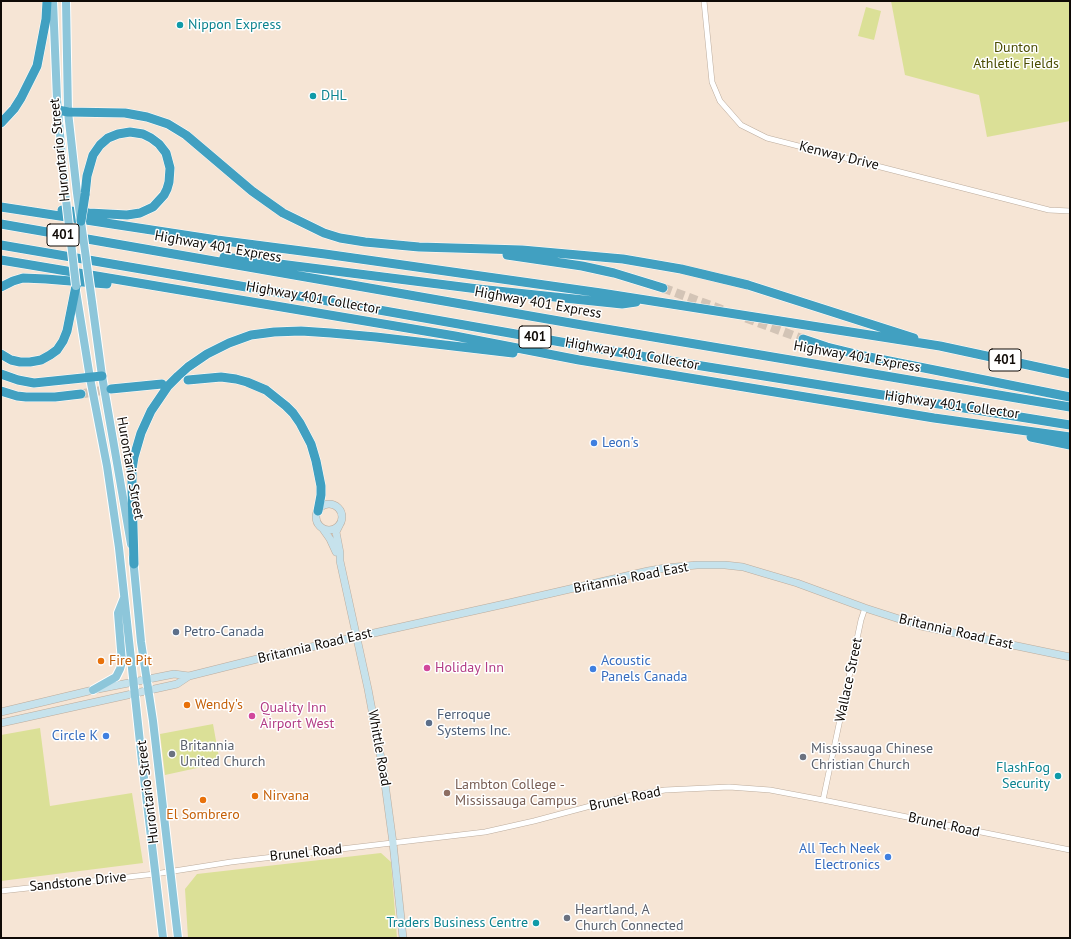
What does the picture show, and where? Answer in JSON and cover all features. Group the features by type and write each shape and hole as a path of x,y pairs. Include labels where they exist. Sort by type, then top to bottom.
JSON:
{"highway":[{"path":"1,123 14,109 21,98 37,66 46,19 46,1"},
{"path":"58,110 68,112 126,113 147,117 168,124 186,135 252,192 283,213 324,233 340,238 419,247 522,250 623,259 681,269 748,285 940,346"},
{"path":"3,207 38,207 89,213 114,215 140,213 153,207 159,202 167,189 169,182 170,168 166,153 159,144 143,134 130,132 118,134 108,138 100,145 93,155 81,194 81,221"},
{"name":"401","path":"3,207 217,240 570,288 940,346 1070,374"},
{"name":"Highway 401 Express","path":"1,224 575,324 1070,407"},
{"name":"401","path":"1,245 652,358 1070,425"},
{"path":"126,246 478,289 622,304 650,301"},
{"path":"468,249 582,266 614,273 663,288"},
{"name":"Highway 401 Collector","path":"1,260 447,335 578,360 966,422 1070,437"},
{"path":"1,287 23,278 111,284 123,281"},
{"path":"1,354 11,360 30,362 41,360 57,350 63,341 69,324 75,300 76,286"},
{"path":"134,564 132,469 137,445 146,420 162,395 178,376 197,360 229,343 263,333 301,331 361,336 578,360"},
{"path":"803,339 827,347 864,356 1070,397"},
{"path":"1,374 18,380 34,383 102,376"},
{"path":"188,380 221,377 236,379 266,390 286,406 300,423 311,444 321,486 318,511"},
{"path":"111,389 162,384"},
{"path":"1,391 26,397 55,397 81,394"},
{"path":"966,422 1070,445"}],"main road":[{"name":"Hurontario Street","path":"53,1 54,61 65,191 76,286"},
{"name":"Hurontario Street","path":"66,1 68,112 81,194"},
{"name":"Hurontario Street","path":"81,221 102,376 134,564 142,642 140,681 141,692 153,721 178,938"},
{"name":"Hurontario Street","path":"75,300 107,466 124,598 140,681 155,874 163,938"},
{"path":"327,504 332,504 342,513 340,524 332,530 323,529 316,520 316,515 320,508 327,504"},
{"name":"Whittle Road","path":"340,524 336,532 340,561 378,739 393,843 403,938"},
{"name":"Whittle Road","path":"323,529 330,539 340,561"},
{"name":"Britannia Road East","path":"1,723 177,684 190,676 257,659 648,571 697,565 725,565 763,572 921,626 1070,657"},
{"path":"93,690 116,677 120,669 122,662 118,613 124,598"},
{"name":"Britannia Road East","path":"1,712 93,690 174,674 190,676"}],"street":[{"name":"Kenway Drive","path":"704,1 712,82 720,101 741,125 767,138 1049,210 1070,211"},
{"name":"Wallace Street","path":"823,800 861,620 865,608"},
{"name":"Brunel Road","path":"155,874 232,862 485,832 534,821 628,796 665,790 729,787 770,790 1070,850"},
{"name":"Sandstone Drive","path":"1,891 155,874"}],"green space":[{"name":"Dunton Athletic Fields","path":"891,1 1070,1 1070,121 987,137 979,95 905,75"},
{"path":"866,7 881,11 874,40 858,36"},
{"path":"213,724 220,763 165,775 160,734"},
{"path":"40,728 50,806 132,793 143,863 1,881 1,735"},
{"path":"381,853 391,862 397,938 188,938 185,889 197,874"}],"tunnel":[{"path":"663,288 723,310"},
{"path":"746,318 803,339"},
{"path":"81,394 111,389"}],"place":[{"name":"Nippon Express","path":"180,25"},
{"name":"DHL","path":"313,96"},
{"name":"Leon's","path":"594,443"},
{"name":"Petro-Canada","path":"176,632"},
{"name":"Fire Pit","path":"101,661"},
{"name":"Holiday Inn","path":"427,668"},
{"name":"Acoustic Panels Canada","path":"593,669"},
{"name":"Wendy's","path":"187,705"},
{"name":"Quality Inn Airport West","path":"252,716"},
{"name":"Ferroque Systems Inc.","path":"429,723"},
{"name":"Circle K","path":"106,736"},
{"name":"Britannia United Church","path":"172,754"},
{"name":"Mississauga Chinese Christian Church","path":"803,757"},
{"name":"FlashFog Security","path":"1058,776"},
{"name":"Lambton College - Mississauga Campus","path":"447,793"},
{"name":"Nirvana","path":"255,796"},
{"name":"El Sombrero","path":"203,800"},
{"name":"All Tech Neek Electronics","path":"888,857"},
{"name":"Heartland, A Church Connected","path":"567,918"},
{"name":"Traders Business Centre","path":"536,923"}]}
